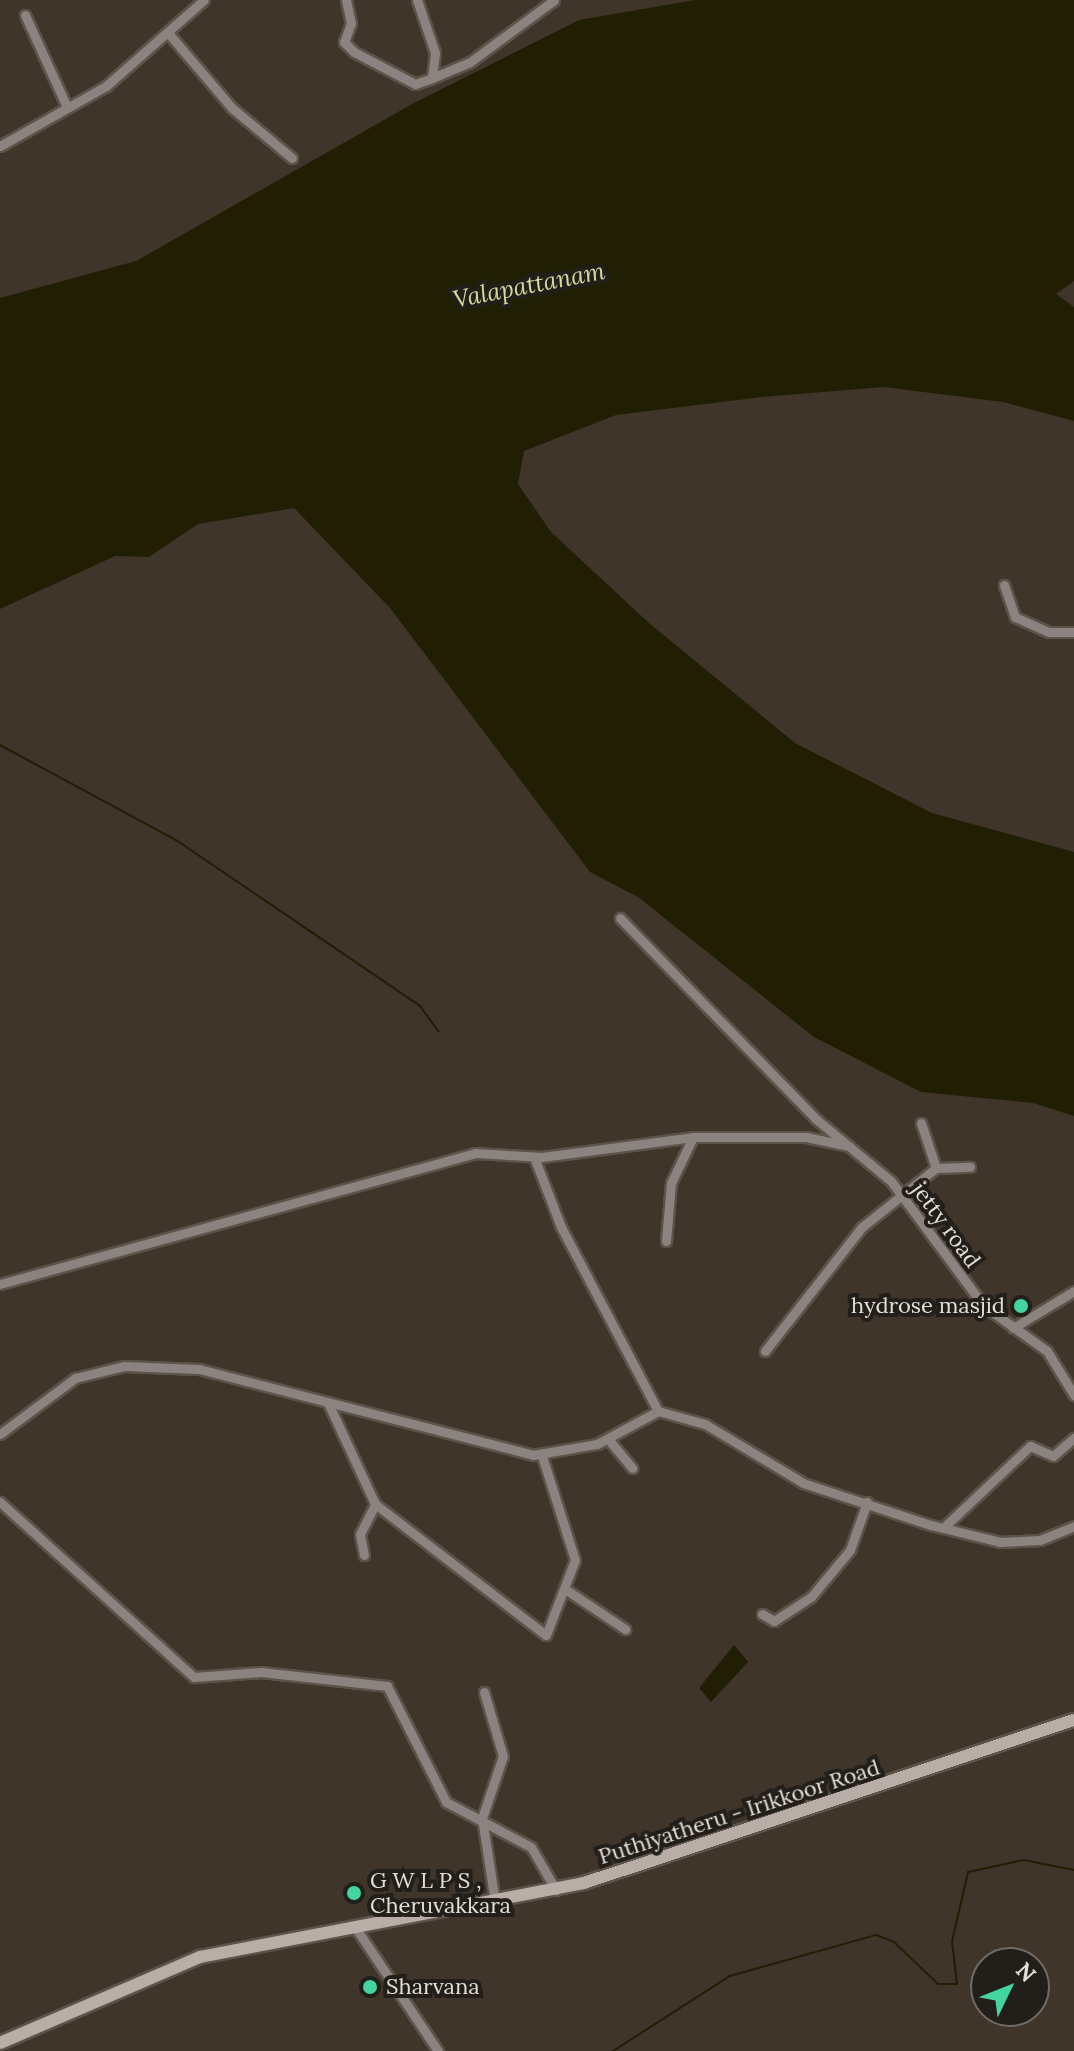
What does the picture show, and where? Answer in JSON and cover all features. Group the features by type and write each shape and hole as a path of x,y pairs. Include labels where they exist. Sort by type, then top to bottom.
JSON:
{"main road":[{"name":"Puthiyatheru - Irikkoor Road","path":"0,2043 200,1957 556,1890 667,1861 1074,1720"}],"street":[{"path":"0,146 67,107 169,34 204,0"},
{"path":"346,0 351,23 344,42 354,52 415,84 470,62 554,0"},
{"path":"417,0 435,53 432,78"},
{"path":"25,15 67,107"},
{"path":"169,34 232,108 292,158"},
{"path":"1004,585 1015,617 1049,632 1074,632"},
{"name":"jetty road","path":"620,918 849,1146 901,1192 984,1306 1047,1351 1074,1395"},
{"path":"921,1123 936,1168"},
{"path":"0,1284 70,1270 180,1229 352,1192 440,1161 475,1153 534,1157 693,1137 806,1137 849,1146"},
{"path":"666,1241 671,1183 693,1137"},
{"path":"534,1157 561,1227 658,1411"},
{"path":"765,1351 852,1239 901,1192 936,1168 970,1167"},
{"path":"1013,1328 1074,1291"},
{"path":"0,1434 75,1378 124,1366 199,1369 541,1453 608,1439 658,1411 705,1424 803,1483 943,1528 1000,1542 1051,1537 1074,1526"},
{"path":"328,1403 375,1504 535,1630 546,1635 568,1591 575,1560 541,1453"},
{"path":"943,1528 1030,1446 1053,1456 1074,1438"},
{"path":"608,1439 632,1468"},
{"path":"0,1502 194,1677 261,1672 387,1686 446,1802 482,1818 531,1847 556,1890"},
{"path":"762,1614 774,1621 811,1597 850,1550 867,1502"},
{"path":"364,1555 360,1534 375,1504"},
{"path":"568,1591 625,1629"},
{"path":"484,1692 503,1756 482,1818 495,1902"},
{"path":"355,1927 438,2051"}],"water":[{"name":"Valapattanam","path":"695,0 1074,0 1074,281 1056,294 1074,307 1074,421 1003,402 884,387 762,397 616,415 524,451 518,484 551,532 649,623 795,743 932,813 1074,852 1074,1116 1033,1103 921,1092 814,1037 638,897 590,872 390,608 294,508 198,524 149,557 115,556 0,609 0,298 136,261 412,104 579,20"},
{"path":"734,1645 748,1662 711,1702 699,1688"}],"waterway":[{"path":"0,745 176,840 420,1006 438,1031"},
{"path":"613,2051 730,1976 876,1935 894,1942 938,1984 957,1984 952,1941 968,1872 1024,1860 1074,1870"}],"place":[{"name":"hydrose masjid","path":"1021,1306"},
{"name":"G W L P S , Cheruvakkara","path":"354,1893"},
{"name":"Sharvana","path":"370,1987"}]}
